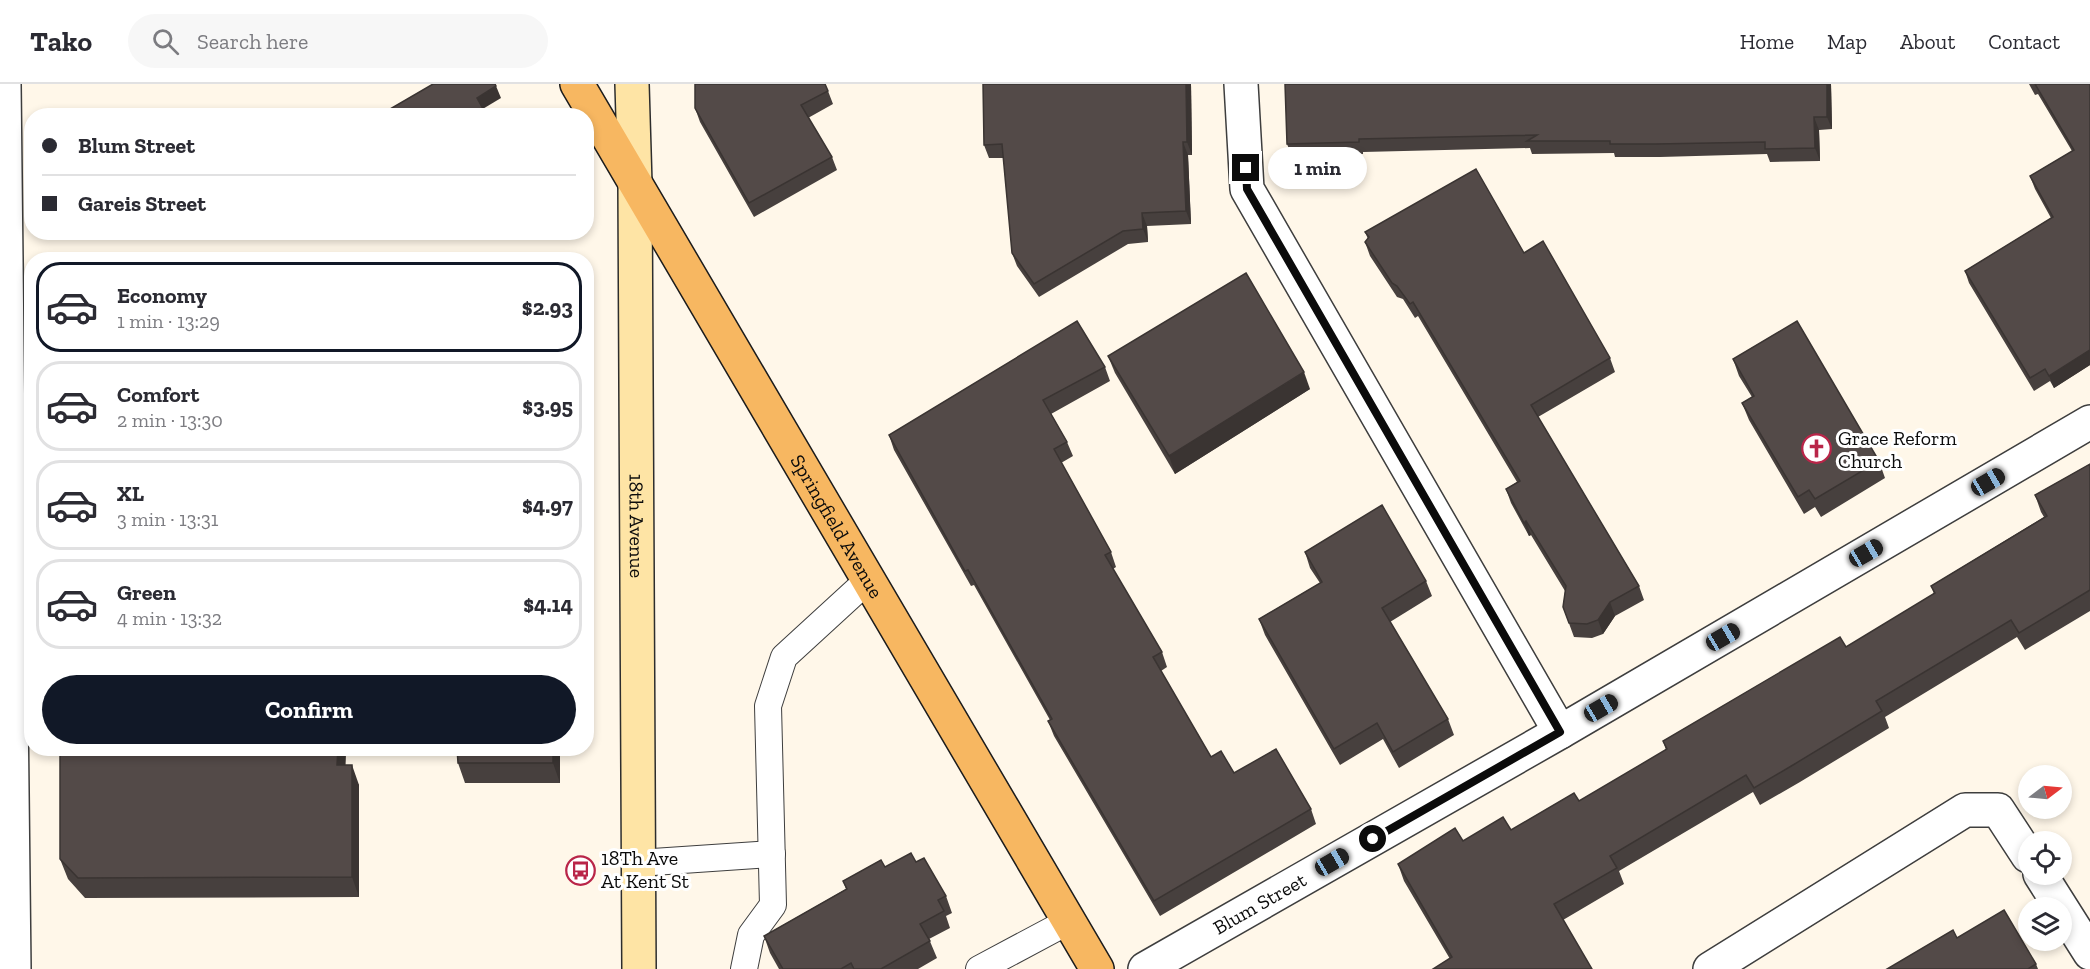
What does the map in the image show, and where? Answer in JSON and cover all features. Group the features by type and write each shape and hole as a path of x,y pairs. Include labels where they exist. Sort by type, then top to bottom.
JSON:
{"main road":[{"name":"Springfield Avenue","path":"577,84 591,108"},
{"name":"18th Avenue","path":"633,84 639,969"},
{"name":"Springfield Avenue","path":"594,113 1097,969"}],"street":[{"path":"4,84 14,969"},
{"path":"1241,84 1247,189 1560,732"},
{"name":"Blum Street","path":"1145,969 1560,732 2090,422"},
{"path":"1710,969 1965,810 1998,810 2018,841"},
{"path":"2047,885 2090,953"}],"lane":[{"path":"744,969 751,935 773,905 768,706 784,657 868,580"},
{"path":"638,863 772,854"},
{"path":"979,969 1068,921"}],"building":[{"path":"433,84 495,84 496,86 477,98 483,108 392,108"},
{"path":"695,84 825,84 828,91 801,105 832,157 749,203 695,108"},
{"path":"983,84 1186,84 1187,142 1183,142 1186,211 1142,213 1143,229 1123,231 1034,284 1012,253 1002,144 984,145"},
{"path":"1285,84 1827,84 1827,117 1814,117 1815,148 1765,149 1765,142 1610,144 1610,141 1527,141 1537,135 1359,139 1359,142 1287,144"},
{"path":"2035,84 2090,84 2090,350 2049,376 2045,369 2030,378 1965,271 2053,217 2030,176 2074,150"},
{"path":"1476,169 1524,253 1543,241 1610,358 1531,405 1639,586 1610,602 1598,620 1587,624 1569,623 1563,607 1566,586 1526,521 1524,523 1506,489 1520,481 1413,302 1410,304 1397,286 1392,283 1365,242 1369,237 1365,232"},
{"path":"1246,273 1304,372 1169,456 1108,356"},
{"path":"1077,321 1105,367 1043,400 1067,442 1054,449 1111,552 1105,555 1162,652 1153,657 1211,757 1221,751 1234,773 1276,749 1311,809 1154,901 1048,721 1052,719 889,435"},
{"name":"Grace Reform Church","path":"1797,321 1879,461 1815,499 1809,490 1798,497 1742,403 1754,396 1733,359"},
{"path":"2090,464 2090,590 2019,633 2011,620 1876,701 1882,711 1754,788 1746,775 1610,856 1617,868 1554,904 1592,969 1433,969 1452,957 1398,864 1455,828 1463,841 1503,817 1511,830 1574,793 1579,801 1667,749 1663,741 1840,637 1846,647 1935,593 1931,586 2047,516 2035,495"},
{"path":"1382,505 1426,581 1382,608 1448,719 1393,752 1377,723 1334,749 1259,619 1322,582 1305,552"},
{"path":"60,756 338,756 337,765 352,765 352,877 78,878 60,859"},
{"path":"458,756 553,756 553,763 458,763"},
{"path":"911,853 916,862 924,858 946,896 938,900 944,911 920,924 930,941 881,969 854,969 851,963 841,969 783,969 764,936 847,889 843,881 881,860 885,867"},
{"path":"2004,910 2018,934 2018,951 2028,951 2036,964 2028,969 1887,969 1953,930 1957,938"}],"place":[{"name":"Grace Reform Church","path":"1817,449"},
{"name":"18Th Ave At Kent St","path":"580,870"}],"route":[{"path":"1246,168 1247,189 1560,732 1373,839"}]}
